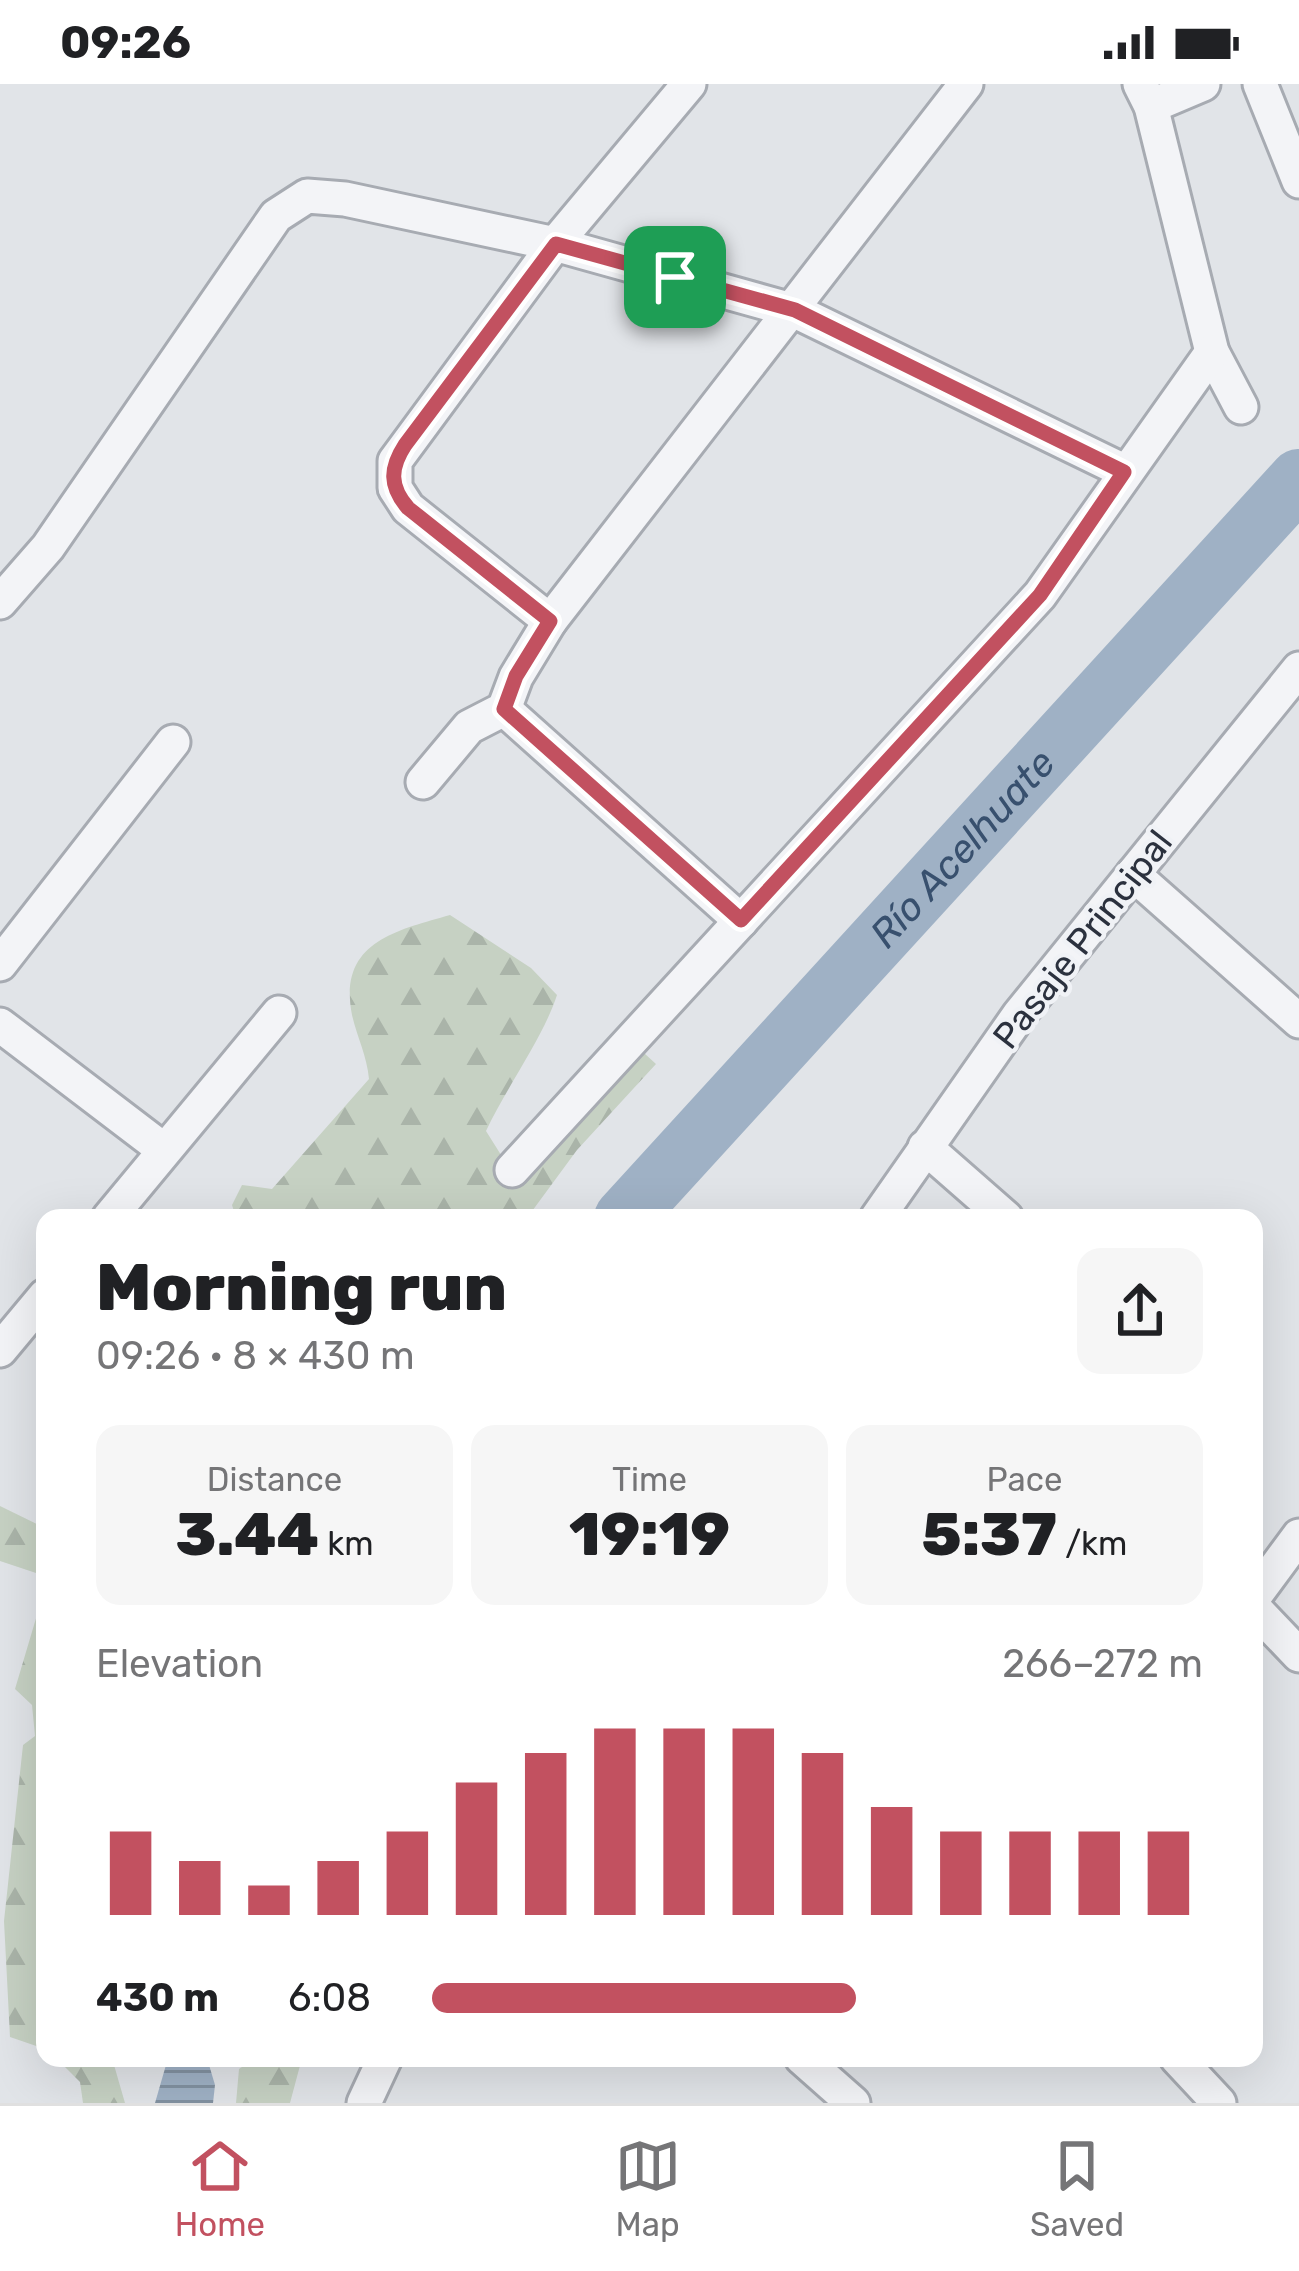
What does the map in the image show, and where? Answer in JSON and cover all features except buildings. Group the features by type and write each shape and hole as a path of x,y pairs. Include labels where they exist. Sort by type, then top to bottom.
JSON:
{"street":[{"path":"550,621 408,508 398,496 393,470 405,445 556,244 688,84"},
{"path":"423,782 469,727 504,709 516,676 550,621 966,84"},
{"path":"1203,84 1145,95 1212,352 1241,407"},
{"path":"1260,84 1299,181"},
{"path":"0,602 14,565 276,216 307,196 345,199 556,244 795,310 1124,472"},
{"path":"512,1170 1040,595 1212,352"},
{"name":"Pasaje Principal","path":"883,1209 1019,1015 1299,669"},
{"path":"504,709 741,920"},
{"path":"0,964 173,742"},
{"path":"1133,874 1299,1021"},
{"path":"116,1209 279,1013"},
{"path":"0,1025 164,1150"},
{"path":"925,1147 996,1209"},
{"path":"0,1350 36,1306"},
{"path":"1263,1585 1299,1536"},
{"path":"1263,1617 1299,1654"},
{"path":"364,2103 381,2067"},
{"path":"812,2067 853,2103"},
{"path":"1185,2067 1219,2103"}],"green space":[{"path":"450,915 531,968 557,995 486,1131 518,1182 644,1053 656,1064 577,1150 534,1209 233,1209 242,1185 272,1189 369,1079 352,1015 354,971 375,944"},
{"path":"0,1506 36,1524 36,1573 0,1561"},
{"path":"36,1618 36,2046 10,2037 4,1921 23,1745 35,1736 32,1705 15,1689"},
{"path":"65,2067 115,2067 125,2103 83,2103 80,2082"},
{"path":"300,2067 290,2103 236,2103 239,2069"}],"water":[{"path":"165,2067 210,2067 215,2085 213,2103 155,2103"}],"waterway":[{"name":"Río Acelhuate","path":"632,1209 1299,479"}],"route":[{"path":"556,244 675,277 795,310 1124,472 1040,595 741,920 504,709 516,676 550,621 408,508 393,479 395,460 405,445 556,244"}]}
